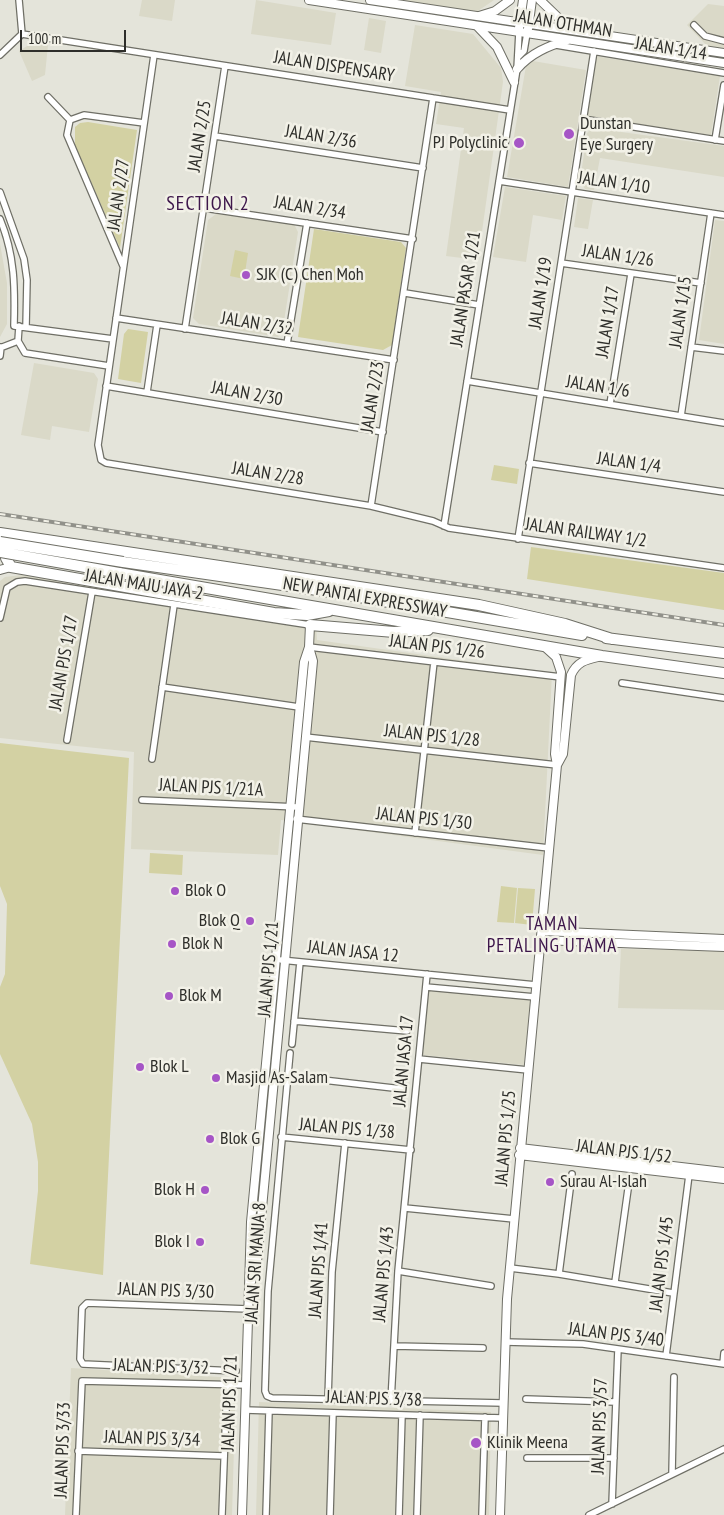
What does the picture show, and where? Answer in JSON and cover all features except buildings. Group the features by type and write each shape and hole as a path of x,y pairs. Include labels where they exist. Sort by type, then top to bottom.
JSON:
{"highway":[{"path":"0,533 479,605 565,624 612,639"},
{"path":"29,538 17,541 8,548 6,558 11,567 274,613 307,615 337,609"},
{"name":"NEW PANTAI EXPRESSWAY","path":"0,540 612,639 724,653"},
{"name":"NEW PANTAI EXPRESSWAY","path":"0,552 602,656 724,673"},
{"path":"310,626 394,632 444,629"}],"main road":[{"name":"JALAN OTHMAN","path":"309,0 724,63"},
{"name":"JALAN OTHMAN","path":"370,0 723,53"},
{"path":"477,16 496,11 510,0"},
{"path":"523,0 523,33"},
{"path":"524,24 532,0"},
{"path":"540,0 560,22 571,30"},
{"path":"476,26 497,47 514,82"},
{"path":"517,69 524,60 539,51 570,40"},
{"path":"0,540 29,538"},
{"path":"0,570 11,567"},
{"name":"JALAN PJS 1/21","path":"242,1515 251,1222 296,819 293,807 305,737 312,661 309,647 310,626"},
{"name":"JALAN PJS 1/25","path":"500,1515 504,1342 556,765 560,667 556,657 544,646"},
{"name":"JALAN PJS 1/21","path":"281,960 299,707 304,662 309,647"},
{"name":"JALAN PJS 1/25","path":"556,765 563,754 571,675 575,668 583,661 602,656"},
{"path":"542,936 724,939"},
{"path":"542,936 724,947"},
{"name":"JALAN PJS 1/52","path":"520,1152 690,1172 724,1172"},
{"name":"JALAN PJS 1/52","path":"702,1173 724,1179"}],"street":[{"path":"0,55 22,34 19,0"},
{"path":"694,25 705,36 724,41 723,53"},
{"name":"JALAN PASAR 1/21","path":"444,526 519,56 516,50 523,33"},
{"name":"JALAN DISPENSARY","path":"22,34 510,110"},
{"name":"JALAN 1/14","path":"553,45 724,72"},
{"name":"JALAN 1/19","path":"518,539 594,51"},
{"name":"JALAN 2/27","path":"98,445 154,55"},
{"path":"715,62 724,72"},
{"name":"JALAN 2/25","path":"185,329 225,66"},
{"path":"716,140 724,85"},
{"path":"48,97 70,120"},
{"name":"JALAN 2/23","path":"371,506 405,293 433,98"},
{"path":"70,120 84,115 144,123"},
{"path":"583,119 724,141"},
{"path":"70,120 67,135 124,266"},
{"name":"JALAN 2/36","path":"215,136 423,168"},
{"name":"JALAN 1/10","path":"499,181 724,215"},
{"path":"0,192 24,259 27,280 18,340 25,353 109,366"},
{"name":"JALAN 2/34","path":"204,208 413,239"},
{"name":"JALAN 1/15","path":"681,416 711,213"},
{"path":"0,219 10,244 19,326"},
{"path":"287,344 307,223"},
{"name":"JALAN 1/26","path":"560,263 701,283"},
{"name":"JALAN 1/17","path":"610,404 631,274"},
{"path":"405,293 479,305"},
{"name":"JALAN 2/32","path":"116,318 394,360"},
{"path":"147,392 157,325"},
{"path":"19,326 113,339"},
{"path":"0,356 1,347 18,340"},
{"path":"691,346 724,351"},
{"name":"JALAN 1/6","path":"467,380 724,423"},
{"name":"JALAN 2/30","path":"106,386 383,432"},
{"name":"JALAN 2/28","path":"98,445 100,458 106,463 371,506 433,521 444,526"},
{"name":"JALAN 1/4","path":"529,464 724,492"},
{"name":"JALAN RAILWAY 1/2","path":"444,526 518,539 724,568"},
{"name":"JALAN MAJU JAYA 2","path":"0,618 4,594 7,588 17,582 310,626"},
{"name":"JALAN PJS 1/17","path":"66,740 92,592"},
{"path":"152,759 174,605"},
{"name":"JALAN PJS 1/26","path":"309,647 560,677"},
{"path":"415,833 434,662"},
{"path":"622,683 724,698"},
{"path":"162,687 299,707"},
{"name":"JALAN PJS 1/28","path":"305,737 556,765"},
{"name":"JALAN PJS 1/21A","path":"142,800 293,807"},
{"name":"JALAN PJS 1/30","path":"296,819 549,848"},
{"name":"JALAN JASA 12","path":"281,960 536,985"},
{"path":"292,1044 300,962"},
{"name":"JALAN JASA 17","path":"411,1150 427,974"},
{"path":"426,987 535,997"},
{"path":"294,1021 406,1031"},
{"name":"JALAN SRI MANJA 8","path":"265,1390 268,1291 290,1053"},
{"path":"419,1059 528,1070"},
{"path":"288,1076 402,1089"},
{"name":"JALAN PJS 1/38","path":"281,1137 411,1150"},
{"name":"JALAN PJS 1/41","path":"328,1399 332,1272 345,1144"},
{"name":"JALAN PJS 1/43","path":"391,1401 398,1271 411,1150"},
{"name":"JALAN PJS 1/45","path":"666,1356 690,1172"},
{"path":"560,1274 572,1174"},
{"path":"615,1282 629,1182"},
{"path":"405,1208 514,1219"},
{"path":"510,1268 615,1282 673,1293"},
{"path":"398,1271 491,1286"},
{"name":"JALAN PJS 3/30","path":"236,1370 83,1364 80,1359 83,1304 248,1309"},
{"name":"JALAN PJS 3/40","path":"504,1342 584,1344 723,1364"},
{"path":"394,1346 483,1348"},
{"name":"JALAN PJS 3/57","path":"612,1504 618,1349"},
{"path":"723,1364 724,1353"},
{"path":"672,1474 674,1377"},
{"name":"JALAN PJS 3/32","path":"80,1387 81,1382 86,1379 246,1385"},
{"path":"222,1515 227,1384"},
{"name":"JALAN PJS 3/33","path":"76,1515 80,1387"},
{"name":"JALAN PJS 3/38","path":"265,1390 267,1396 272,1398 503,1403"},
{"path":"526,1399 616,1402"},
{"name":"JALAN PJS 3/38","path":"245,1410 502,1418"},
{"path":"266,1515 269,1411"},
{"path":"330,1515 333,1413"},
{"path":"399,1515 402,1415"},
{"path":"417,1515 420,1415"},
{"path":"482,1515 485,1417"},
{"path":"589,1515 724,1449"},
{"name":"JALAN PJS 3/34","path":"78,1451 224,1456"},
{"path":"527,1458 614,1458"}],"shaded area":[{"path":"142,0 175,0 172,21 139,16"},
{"path":"256,0 336,13 331,45 251,34"},
{"path":"394,0 494,0 475,13"},
{"path":"708,4 724,6 724,48 707,46 687,25"},
{"path":"369,18 386,21 381,53 364,50"},
{"path":"415,25 473,34 501,68 503,82 478,260 446,256 464,128 436,124 441,92 405,86"},
{"path":"32,43 48,45 45,75 32,81 19,51"},
{"path":"595,56 720,76 711,135 587,116"},
{"path":"527,60 586,70 568,187 507,177"},
{"path":"88,122 137,130 120,248 75,145 75,127 80,123"},
{"path":"592,128 724,146 724,177 600,158 594,190 585,189 580,181 587,133"},
{"path":"505,187 566,196 562,220 533,215 526,262 493,257"},
{"path":"578,198 593,200 588,229 574,227"},
{"name":"SJK (C) Chen Moh","path":"216,214 294,224 298,232 282,334 278,337 199,324 193,318 208,220"},
{"path":"715,220 724,221 724,344 699,340"},
{"path":"314,229 401,242 406,248 392,345 383,350 298,337"},
{"path":"0,244 7,283 7,324 0,337"},
{"path":"235,250 248,253 244,279 230,276"},
{"path":"128,329 148,332 141,383 118,379 124,334"},
{"path":"34,363 94,373 98,379 89,432 52,426 50,440 21,435"},
{"path":"494,465 519,469 517,484 491,480"},
{"path":"531,547 724,573 724,610 527,579"},
{"path":"22,575 316,623 317,640 552,673 543,855 281,820 278,855 131,849 134,752 0,738 0,581 5,577"},
{"path":"0,743 129,758 103,1275 30,1264 38,1191 38,1162 32,1124 0,1054 0,987 5,974 7,904 0,886"},
{"path":"150,853 183,855 182,875 149,873"},
{"path":"501,886 517,888 514,923 497,922"},
{"path":"518,888 535,889 532,925 515,923"},
{"path":"621,949 724,951 724,1010 618,1008"},
{"path":"429,990 531,999 524,1065 423,1055"},
{"path":"71,1368 236,1378 232,1515 65,1515"},
{"path":"259,1402 491,1412 489,1515 256,1515"}],"railway":[{"path":"0,514 724,625"}],"place":[{"name":"Dunstan Eye Surgery","path":"569,134"},
{"name":"PJ Polyclinic","path":"519,143"},
{"name":"SJK (C) Chen Moh","path":"246,275"},
{"name":"Blok O","path":"175,891"},
{"name":"Blok Q","path":"250,921"},
{"name":"Blok N","path":"172,944"},
{"name":"Blok M","path":"169,996"},
{"name":"Blok L","path":"140,1067"},
{"name":"Masjid As-Salam","path":"216,1078"},
{"name":"Blok G","path":"210,1139"},
{"name":"Surau Al-Islah","path":"550,1182"},
{"name":"Blok H","path":"205,1190"},
{"name":"Blok I","path":"200,1242"},
{"name":"Klinik Meena","path":"476,1443"}],"district":[{"name":"SECTION 2","path":"208,204"},
{"name":"TAMAN PETALING UTAMA","path":"552,936"}]}
